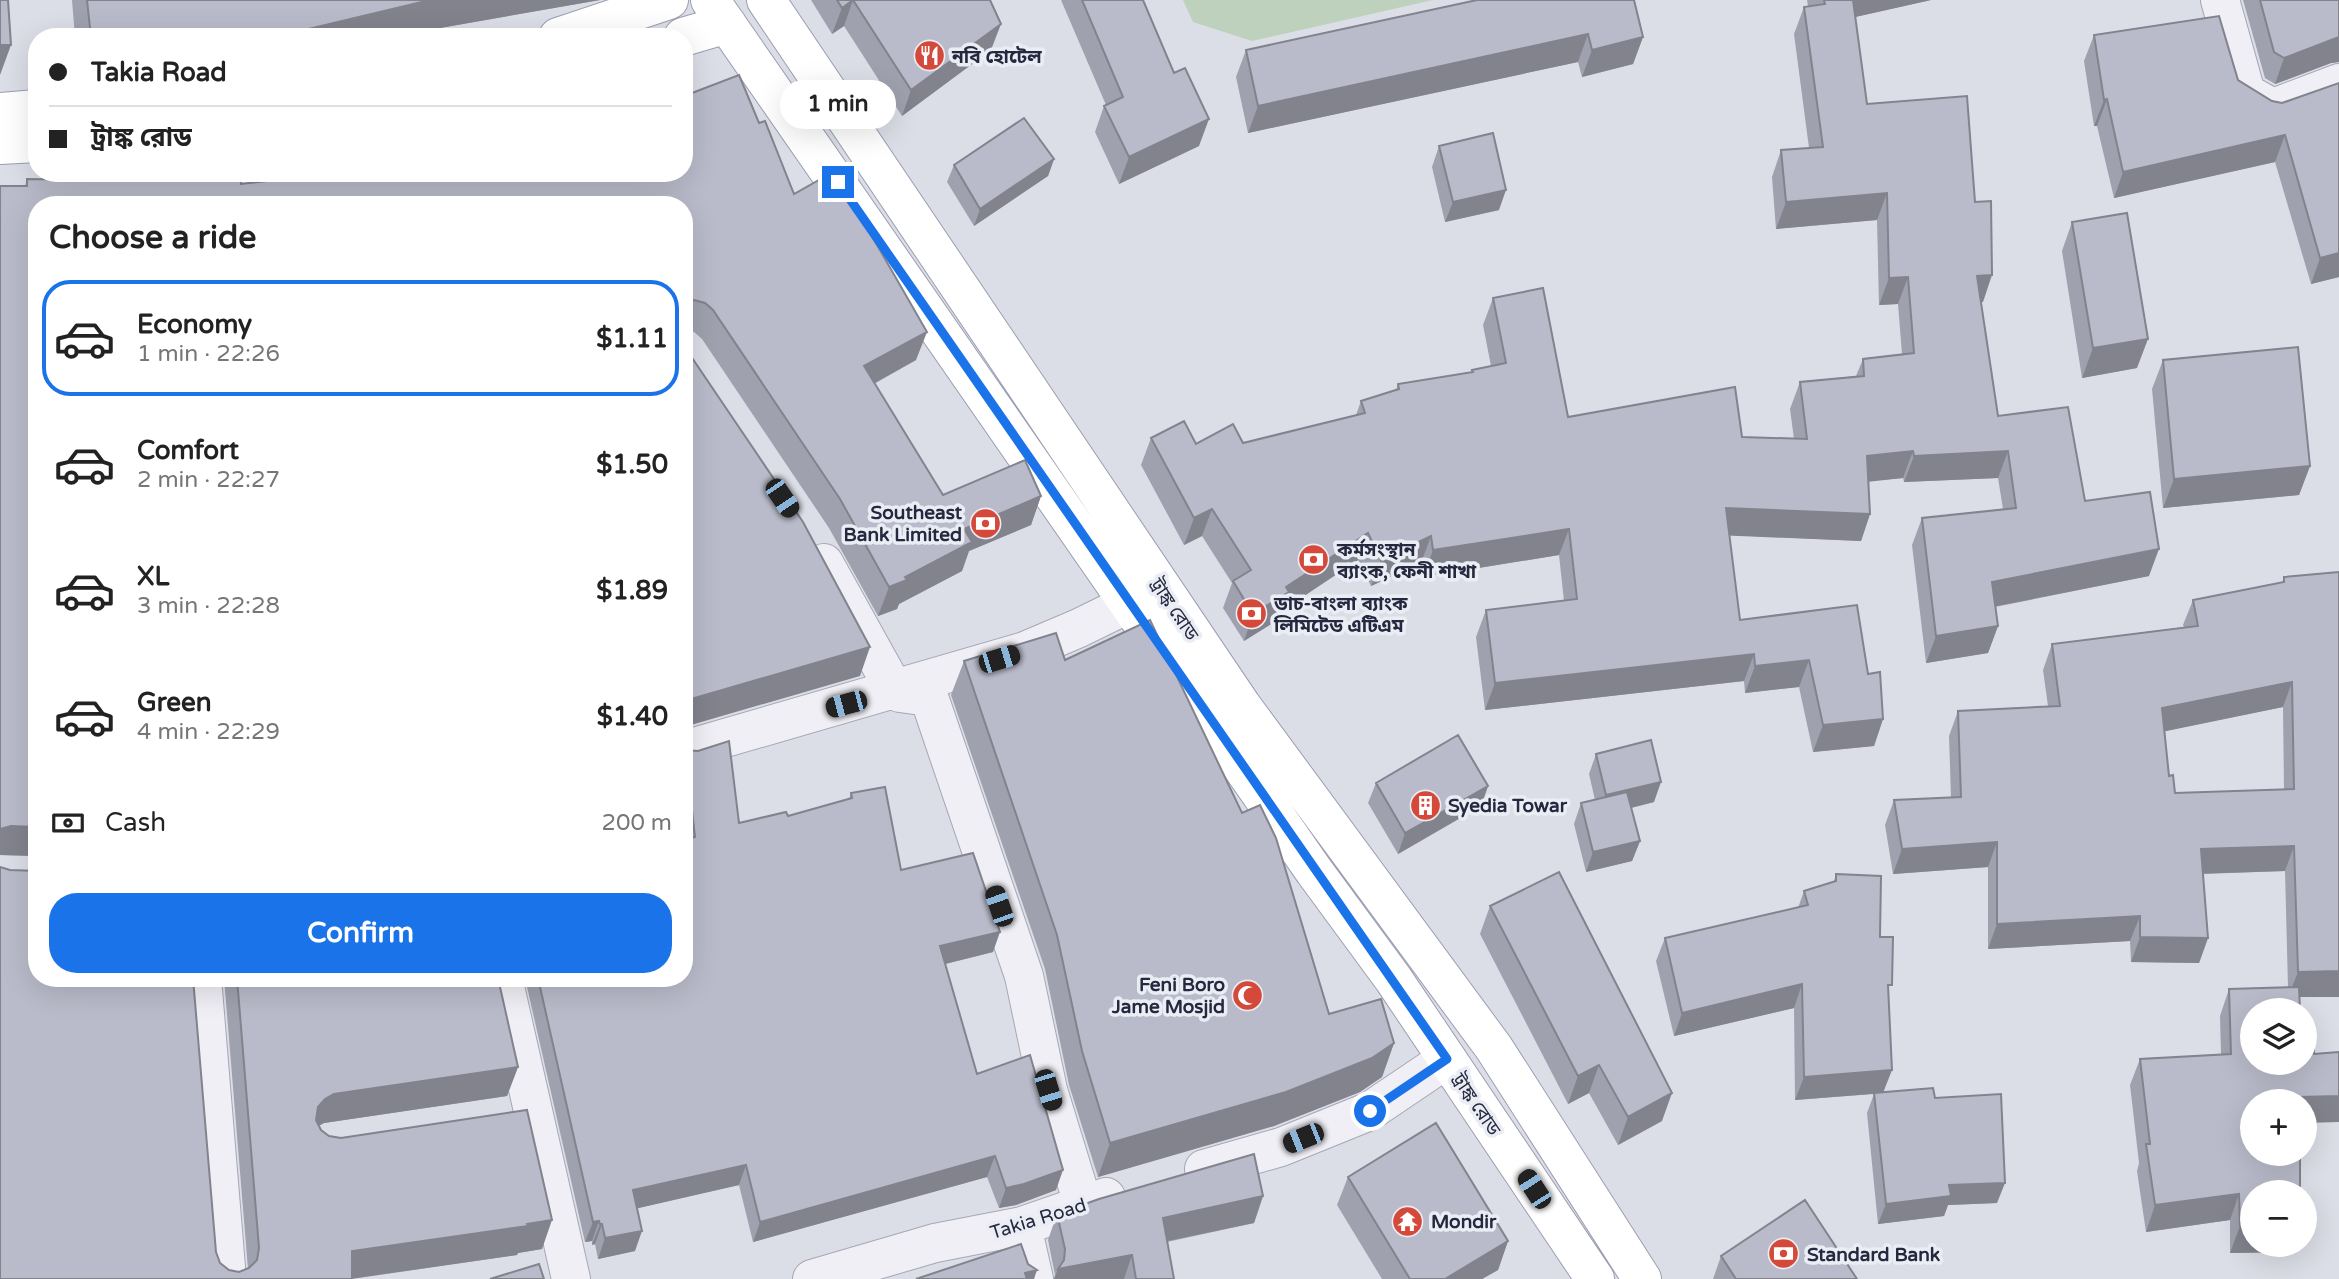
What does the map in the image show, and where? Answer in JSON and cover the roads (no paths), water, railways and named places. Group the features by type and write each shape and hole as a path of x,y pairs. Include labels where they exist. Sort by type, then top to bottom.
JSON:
{"main road":[{"path":"585,28 669,0"},
{"name":"ট্রাঙ্ক রোড","path":"766,0 1242,706 1494,1048 1643,1279"},
{"path":"693,30 719,12"},
{"name":"ট্রাঙ্ক রোড","path":"719,12 1447,1059 1595,1279"},
{"path":"0,111 28,109"},
{"path":"0,145 28,143"}],"street":[{"path":"2220,0 2246,93 2273,108 2339,83"},
{"path":"803,529 895,691 929,697 1024,976 1048,1090 1083,1204"},
{"path":"693,748 1025,651 1129,603"},
{"path":"203,987 227,1279"},
{"path":"504,987 520,1116 571,1279"},
{"path":"1175,1177 1281,1147 1370,1111 1447,1059"},
{"name":"Takia Road","path":"812,1279 936,1244 1022,1226 1136,1189"},
{"path":"1022,1226 1034,1279"}],"place":[{"name":"নবি হোটেল","path":"929,56"},
{"name":"Southeast Bank Limited","path":"985,523"},
{"name":"কর্মসংস্থান ব্যাংক, ফেনী শাখা","path":"1314,560"},
{"name":"ডাচ-বাংলা ব্যাংক লিমিটেড এটিএম","path":"1251,614"},
{"name":"Syedia Towar","path":"1425,805"},
{"name":"Feni Boro Jame Mosjid","path":"1248,995"},
{"name":"Mondir","path":"1408,1221"},
{"name":"Standard Bank","path":"1784,1254"}]}
